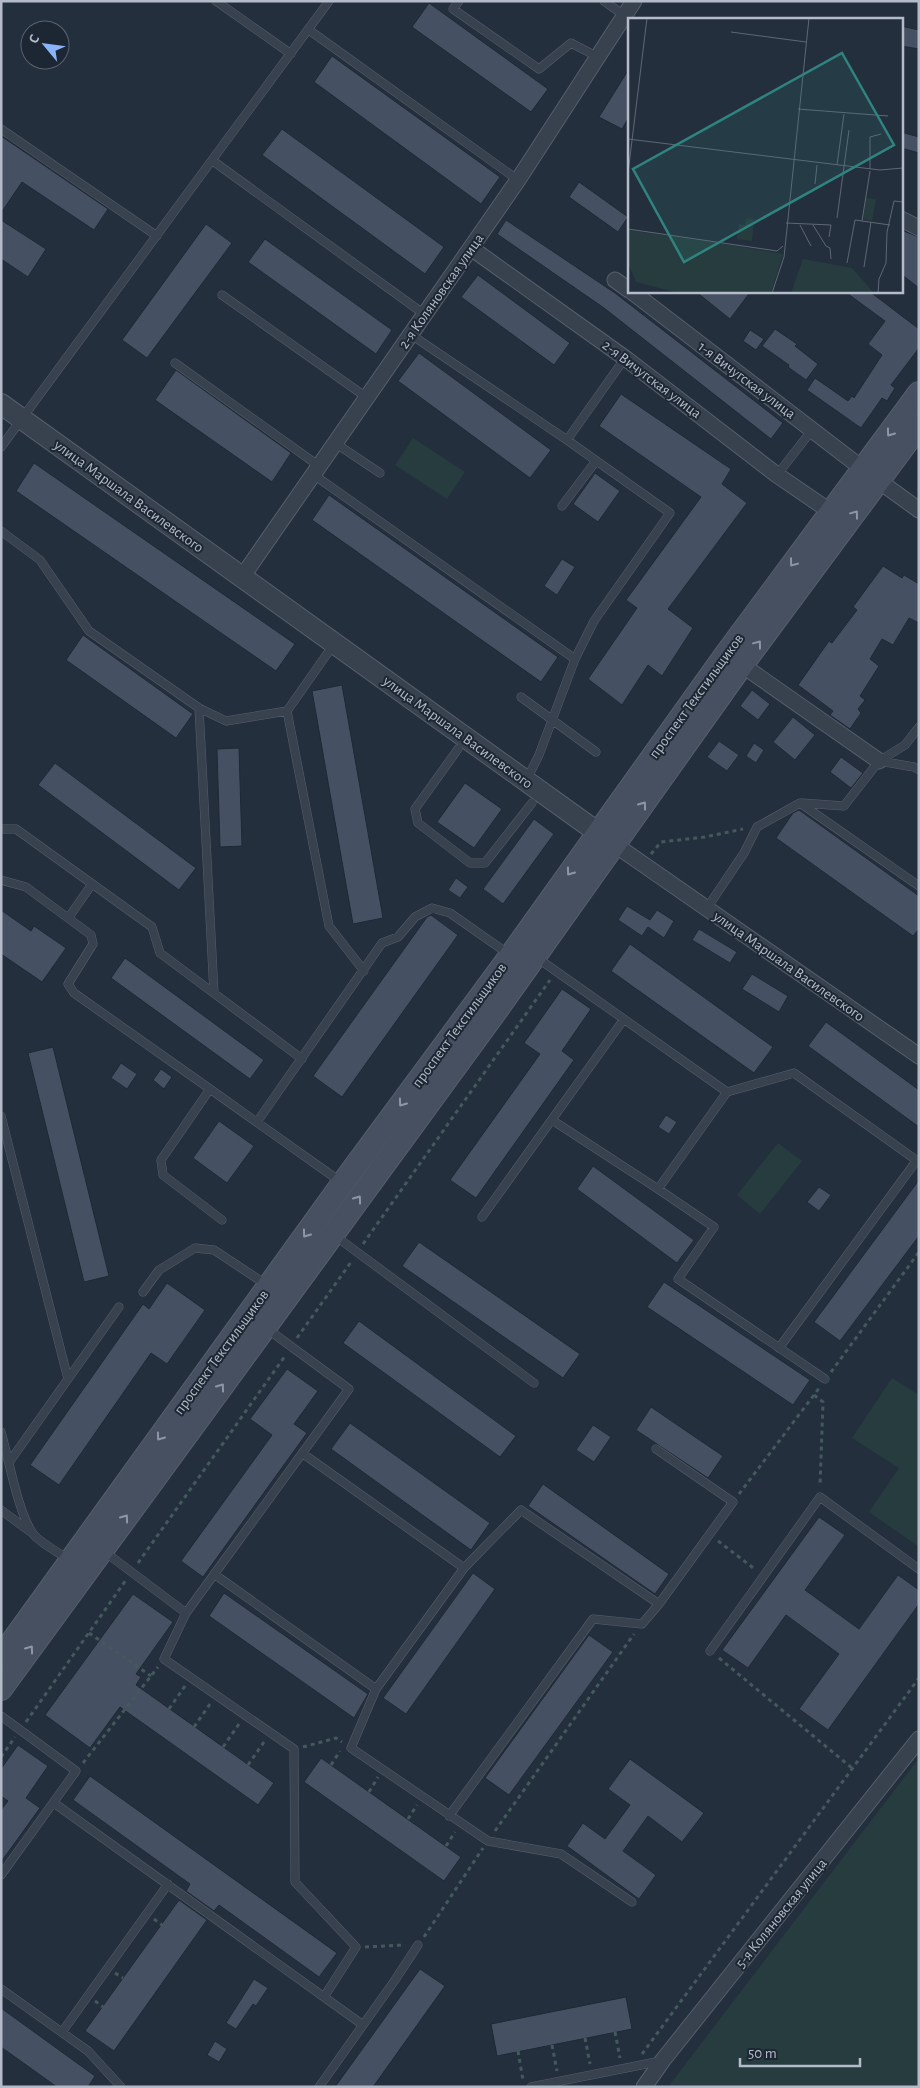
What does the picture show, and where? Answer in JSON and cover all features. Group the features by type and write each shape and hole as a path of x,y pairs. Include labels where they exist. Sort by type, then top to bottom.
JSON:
{"main road":[{"name":"проспект Текстильщиков","path":"1,1657 342,1184 510,955 606,838 742,665 871,475 919,393"},
{"name":"проспект Текстильщиков","path":"1,1689 535,956 606,838 726,654 831,512 919,426"}],"street":[{"name":"2-я Коляновская улица","path":"242,576 518,180 634,1"},
{"path":"902,220 919,228"},
{"name":"2-я Вичугская улица","path":"471,248 625,358 777,475 831,512"},
{"name":"1-я Вичугская улица","path":"615,280 628,289"},
{"name":"1-я Вичугская улица","path":"633,292 919,510"},
{"name":"улица Маршала Василевского","path":"1,404 643,865 919,1056"},
{"path":"742,665 879,761"},
{"name":"5-я Коляновская улица","path":"644,2087 663,2060 919,1739"}],"lane":[{"path":"216,1 291,54"},
{"path":"1,447 330,1"},
{"path":"458,1 453,9 539,68 572,43 598,57"},
{"path":"604,1 624,16"},
{"path":"309,30 518,180"},
{"path":"1,129 157,236"},
{"path":"213,161 424,314"},
{"path":"222,294 366,397"},
{"path":"410,334 567,440 670,513 594,621 575,659 539,755 526,781"},
{"path":"567,440 625,358"},
{"path":"175,363 317,470 575,659"},
{"path":"777,475 812,430"},
{"path":"335,443 380,473"},
{"path":"562,506 596,461"},
{"path":"1,531 40,560 89,631 199,708 226,722 287,711 334,644"},
{"path":"521,697 596,752"},
{"path":"199,708 214,993"},
{"path":"287,711 329,926 364,971"},
{"path":"707,908 744,853 757,826 800,803 844,806 879,761 905,745 919,727"},
{"path":"458,749 416,809 418,823 470,863 485,863 532,803"},
{"path":"879,761 914,767 919,770"},
{"path":"800,803 919,886"},
{"path":"1,829 16,829 152,928 160,954 302,1059"},
{"path":"1,880 26,887 91,935 94,944 68,984 74,993 258,1122 342,1184"},
{"path":"69,917 92,884"},
{"path":"258,1122 382,943 398,937 415,917 432,908 450,913 510,955"},
{"path":"535,956 727,1092"},
{"path":"482,1217 624,1019"},
{"path":"658,1188 727,1092 794,1073 918,1161 779,1348"},
{"path":"210,1089 161,1160 163,1175 222,1220"},
{"path":"1,1116 68,1379"},
{"path":"552,1120 658,1188 714,1227 678,1279 825,1380"},
{"path":"332,1234 534,1383"},
{"path":"143,1292 159,1270 195,1248 214,1250 269,1286"},
{"path":"10,1461 119,1307"},
{"path":"265,1327 349,1389 186,1612 164,1659 294,1749 296,1882 356,1947 324,1997"},
{"path":"1,1432 16,1489 27,1520 35,1535"},
{"path":"449,1816 593,1619 642,1624 733,1502 656,1449"},
{"path":"302,1453 464,1568"},
{"path":"710,1651 820,1497 919,1569"},
{"path":"1,1510 70,1561"},
{"path":"632,1902 561,1854 488,1841 351,1748 376,1689 464,1568 521,1510 658,1604"},
{"path":"101,1550 186,1612"},
{"path":"214,1574 376,1689"},
{"path":"1,1716 76,1771 1,1876"},
{"path":"54,1803 363,2025"},
{"path":"62,2032 168,1884"},
{"path":"319,2087 418,1945"},
{"path":"1,1989 88,2051 121,2087"},
{"path":"531,2087 663,2060"}],"path":[{"path":"643,865 661,842 705,837 757,826"},
{"path":"1,1757 556,971"},
{"path":"733,1502 919,1252"},
{"path":"814,1395 823,1402 820,1497"},
{"path":"709,1534 763,1575"},
{"path":"356,1947 418,1945 488,1841 642,1624"},
{"path":"89,1633 151,1676"},
{"path":"710,1651 852,1768"},
{"path":"76,1771 164,1659"},
{"path":"169,1708 191,1677"},
{"path":"633,2066 919,1678"},
{"path":"194,1727 217,1696"},
{"path":"223,1747 245,1716"},
{"path":"248,1765 270,1733"},
{"path":"294,1749 336,1738 345,1744 331,1765"},
{"path":"408,1820 422,1797"},
{"path":"446,1846 461,1823"},
{"path":"615,2032 622,2069"},
{"path":"585,2038 592,2074"},
{"path":"552,2045 559,2081"},
{"path":"518,2052 525,2087"}],"green space":[{"path":"413,438 465,472 447,499 395,465"},
{"path":"778,1143 802,1161 760,1214 737,1195"},
{"path":"892,1378 919,1395 919,1547 869,1512 899,1468 852,1438"},
{"path":"919,1758 919,2087 668,2087"}],"building":[{"path":"429,3 548,89 531,112 412,27"},
{"path":"902,26 919,30 919,49 902,46"},
{"path":"332,56 500,177 481,204 314,82"},
{"path":"628,71 628,119 622,129 599,117"},
{"path":"282,129 444,247 425,274 262,155"},
{"path":"902,132 919,137 919,153 902,148"},
{"path":"1,136 108,209 94,230 22,182 1,213"},
{"path":"579,182 628,217 618,232 569,197"},
{"path":"1,220 46,249 28,277 1,259"},
{"path":"506,220 615,293 783,423 771,439 604,308 497,234"},
{"path":"206,224 232,243 147,358 122,340"},
{"path":"902,230 919,237 919,288 902,275"},
{"path":"265,239 392,330 376,354 248,262"},
{"path":"478,275 570,343 554,365 461,297"},
{"path":"696,292 750,292 730,319"},
{"path":"845,292 870,292 919,329 919,348 891,385 895,388 887,401 882,398 861,428 807,390 815,378 848,401 852,396 854,398 882,355 868,344 885,321"},
{"path":"775,329 797,344 795,346 818,364 806,380 762,346"},
{"path":"750,330 764,339 756,350 743,341"},
{"path":"419,353 551,450 530,478 398,381"},
{"path":"176,370 291,453 272,482 155,400"},
{"path":"621,394 731,469 722,484 747,503 668,609 693,628 662,676 648,665 622,705 588,679 637,608 626,600 701,497 599,426"},
{"path":"34,463 295,644 276,671 16,491"},
{"path":"595,473 620,491 598,522 573,504"},
{"path":"329,495 558,657 541,682 312,520"},
{"path":"562,559 575,567 557,595 544,586"},
{"path":"883,566 902,578 904,575 919,584 919,623 909,618 893,645 882,639 870,659 879,666 860,696 865,700 858,709 861,713 850,729 830,715 833,711 798,685 829,641 832,643 857,610 853,607"},
{"path":"83,635 193,714 176,738 66,660"},
{"path":"342,685 383,918 353,924 312,691"},
{"path":"752,690 770,704 758,720 740,706"},
{"path":"793,717 815,735 795,760 773,742"},
{"path":"719,741 739,755 727,771 707,757"},
{"path":"754,743 764,750 756,763 746,756"},
{"path":"239,748 242,846 220,847 217,749"},
{"path":"841,757 863,773 851,788 830,772"},
{"path":"55,763 196,868 179,890 38,785"},
{"path":"465,783 502,809 474,848 437,822"},
{"path":"799,810 919,896 919,929 913,936 776,838 793,813"},
{"path":"534,819 554,834 503,904 483,889"},
{"path":"456,878 468,887 460,898 448,890"},
{"path":"627,906 650,920 657,910 674,921 664,938 648,927 642,936 618,920"},
{"path":"1,910 31,931 34,926 66,948 42,982 1,954"},
{"path":"431,915 458,935 342,1097 313,1076 427,917"},
{"path":"699,929 737,952 730,963 692,940"},
{"path":"630,944 773,1047 754,1073 611,971"},
{"path":"125,958 264,1060 250,1079 111,978"},
{"path":"752,974 788,996 779,1012 742,989"},
{"path":"562,989 591,1009 562,1051 574,1060 476,1198 450,1180 540,1054 524,1043"},
{"path":"826,1022 919,1090 919,1127 808,1046"},
{"path":"53,1047 109,1276 84,1282 28,1053"},
{"path":"121,1063 137,1074 127,1089 111,1078"},
{"path":"161,1069 172,1077 164,1089 153,1080"},
{"path":"666,1115 677,1122 669,1134 658,1127"},
{"path":"219,1121 254,1146 227,1183 193,1158"},
{"path":"593,1166 694,1240 677,1263 577,1189"},
{"path":"919,1180 919,1236 840,1341 814,1322"},
{"path":"819,1187 831,1195 819,1211 807,1202"},
{"path":"419,1242 580,1354 563,1378 402,1266"},
{"path":"664,1282 810,1380 793,1405 647,1307"},
{"path":"167,1283 205,1310 167,1364 151,1353 59,1485 30,1465 143,1304 149,1309"},
{"path":"359,1321 516,1436 500,1457 343,1343"},
{"path":"287,1369 318,1391 294,1424 307,1433 203,1577 181,1561 272,1435 250,1419"},
{"path":"651,1407 723,1456 708,1478 636,1430"},
{"path":"350,1423 490,1523 471,1550 331,1449"},
{"path":"593,1425 611,1437 594,1462 576,1450"},
{"path":"543,1484 669,1574 655,1594 528,1506"},
{"path":"819,1517 845,1535 805,1590 859,1629 898,1575 919,1590 919,1604 828,1730 799,1709 839,1654 786,1615 748,1668 722,1650"},
{"path":"473,1573 495,1589 406,1714 383,1698"},
{"path":"224,1593 368,1694 354,1718 209,1616"},
{"path":"133,1594 173,1622 136,1674 141,1677 136,1685 274,1783 258,1805 120,1707 90,1748 45,1715"},
{"path":"589,1635 613,1652 509,1795 485,1778"},
{"path":"18,1745 48,1766 26,1798 40,1808 1,1862 1,1810 8,1801 1,1796 1,1769"},
{"path":"321,1758 461,1857 444,1881 304,1782"},
{"path":"630,1759 704,1813 682,1842 648,1816 623,1851 656,1875 639,1899 567,1846 583,1823 605,1839 630,1805 608,1789"},
{"path":"90,1776 337,1953 319,1977 219,1905 214,1911 186,1891 190,1884 73,1800"},
{"path":"179,1900 207,1920 114,2051 85,2031"},
{"path":"420,1969 445,1986 373,2087 335,2087"},
{"path":"254,1979 268,1988 256,2006 253,2004 236,2029 226,2023"},
{"path":"626,1997 632,2029 497,2056 491,2024"},
{"path":"1,2008 95,2076 88,2087 57,2087 1,2047"},
{"path":"215,2041 227,2049 219,2062 207,2055"}]}
